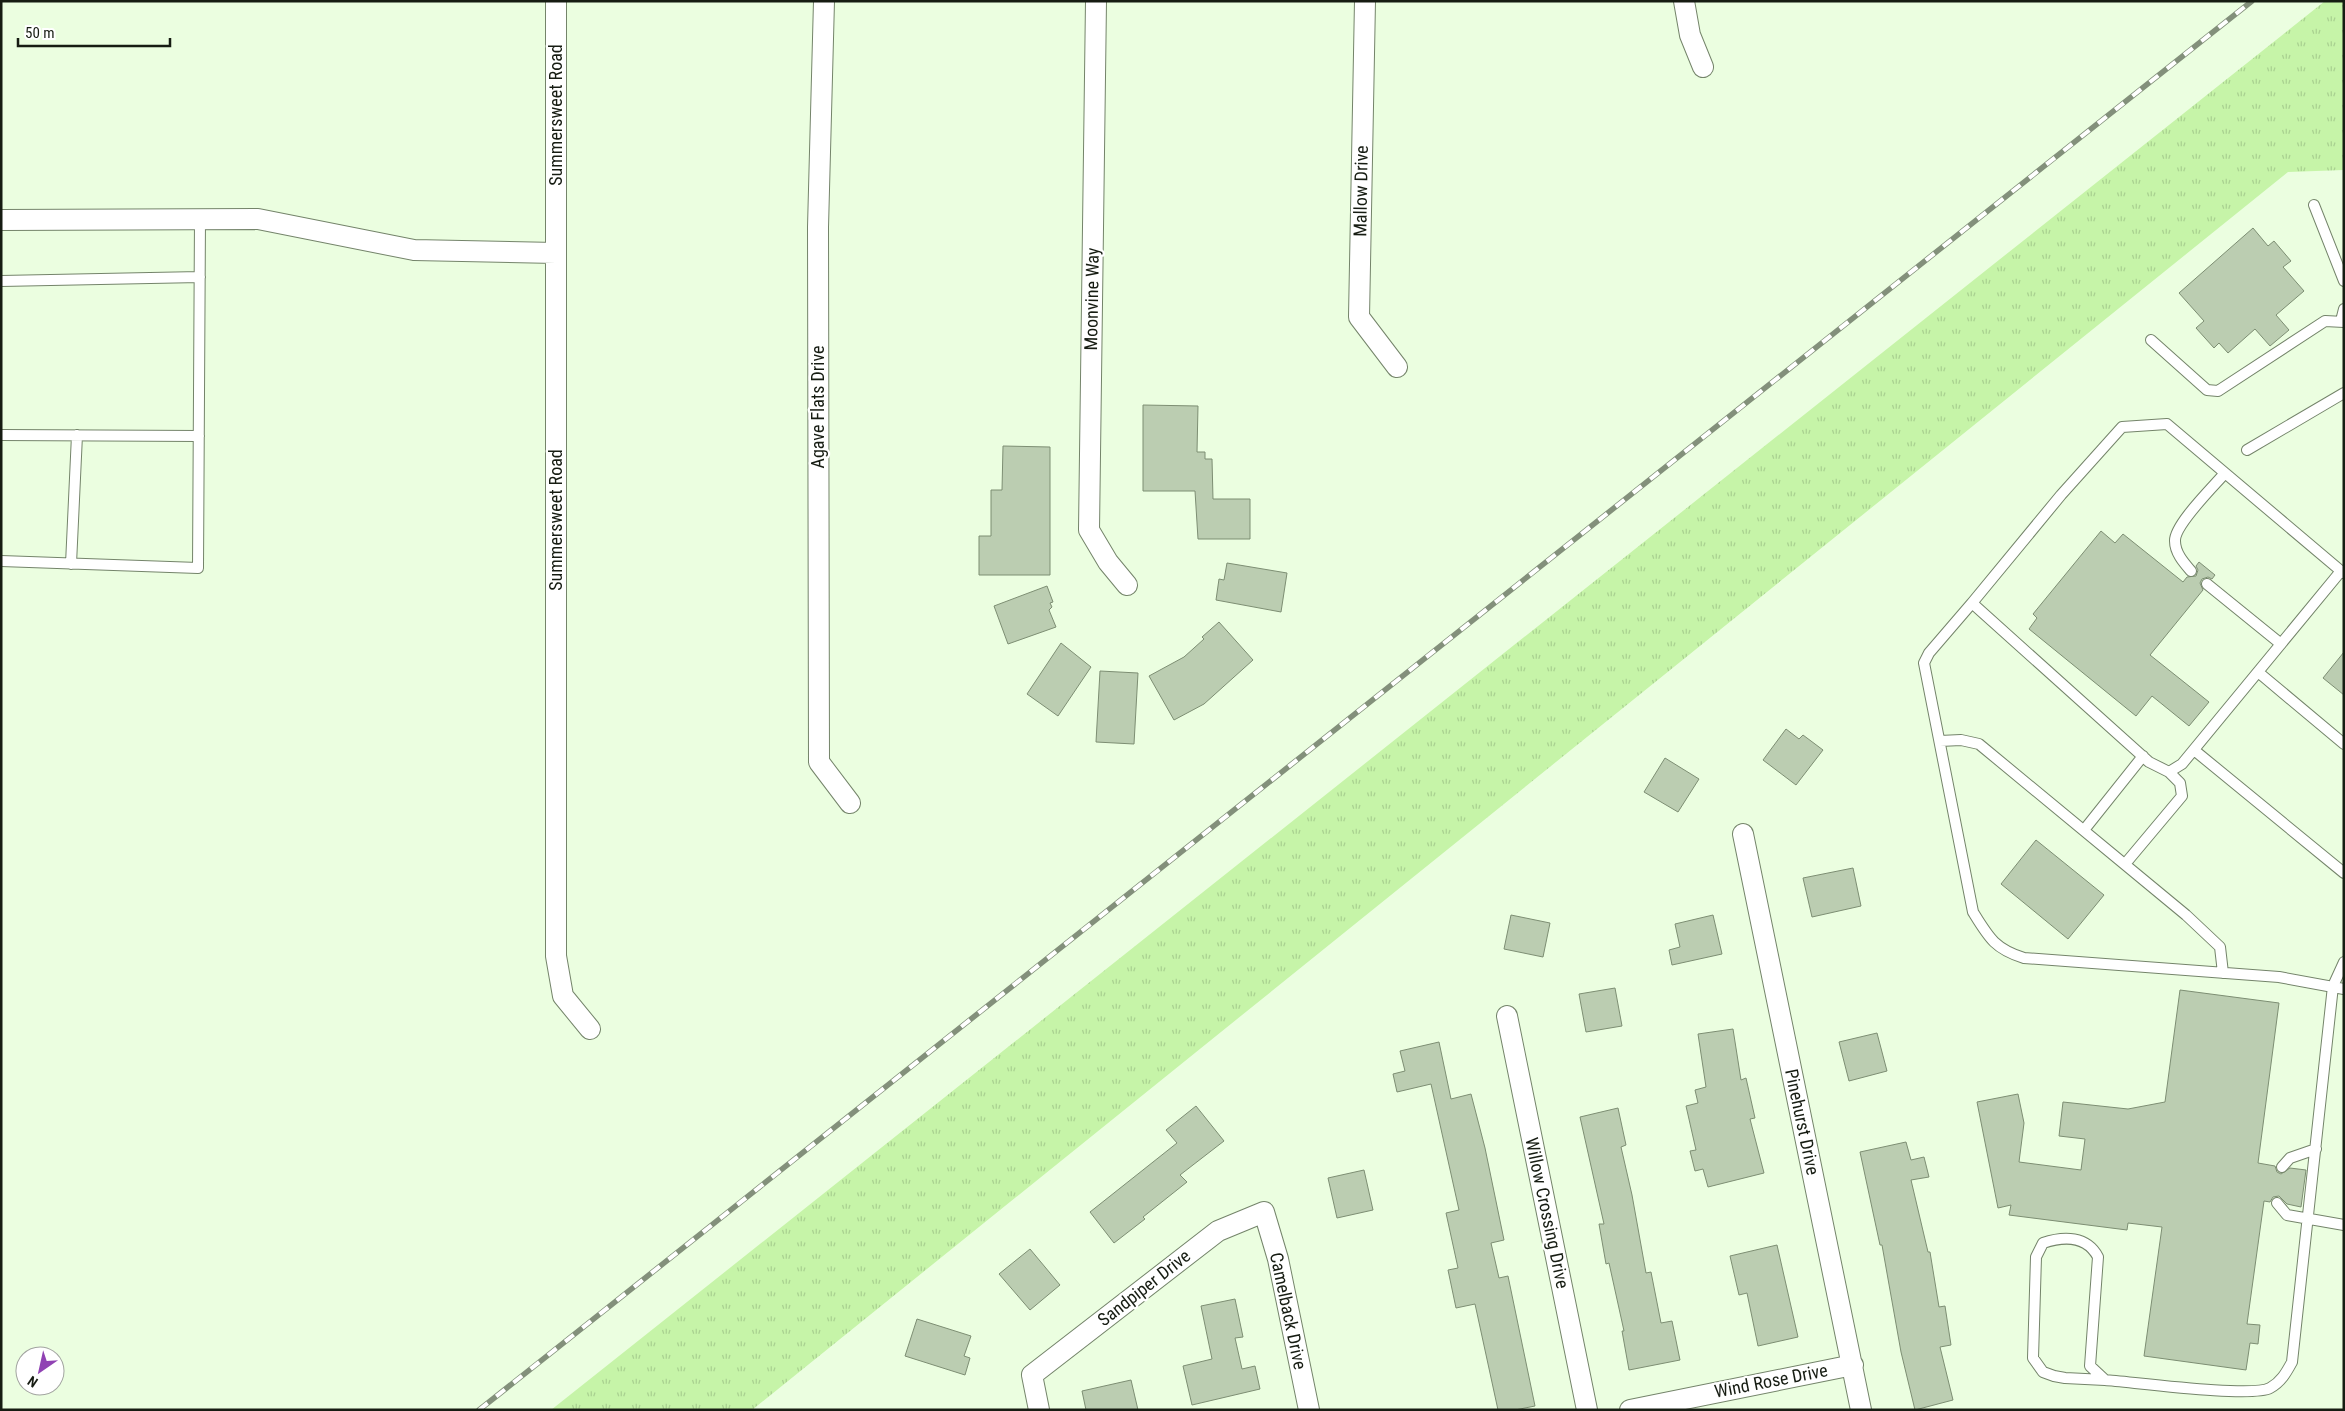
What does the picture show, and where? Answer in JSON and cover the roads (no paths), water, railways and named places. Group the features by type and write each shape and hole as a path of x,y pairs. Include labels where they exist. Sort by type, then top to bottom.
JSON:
{"street":[{"name":"Summersweet Road","path":"556,1 556,956 563,996 590,1029"},
{"name":"Agave Flats Drive","path":"824,1 818,227 819,762 850,803"},
{"name":"Moonvine Way","path":"1096,1 1089,530 1108,562 1127,585"},
{"name":"Mallow Drive","path":"1365,1 1359,317 1397,367"},
{"path":"1684,1 1690,35 1703,67"},
{"path":"1,220 258,218 414,250 556,253"},
{"name":"Pinehurst Drive","path":"1743,834 1861,1410"},
{"name":"Willow Crossing Drive","path":"1507,1016 1587,1410"},
{"name":"Sandpiper Drive","path":"1038,1410 1032,1375 1218,1231 1264,1212"},
{"name":"Camelback Drive","path":"1264,1212 1278,1259 1309,1410"},
{"name":"Wind Rose Drive","path":"1630,1410 1852,1365"}],"lane":[{"path":"2314,205 2344,281"},
{"path":"1,561 198,568 200,219"},
{"path":"1,281 200,277"},
{"path":"2151,340 2207,390 2218,392 2325,321 2343,321 2344,309"},
{"path":"2247,450 2344,393"},
{"path":"2169,772 2182,764 2343,572 2167,424 2122,427 2061,495 1972,604 1929,653 1924,663 1973,912 1987,936 2006,952 2024,958 2279,977 2344,989"},
{"path":"1,435 199,436"},
{"path":"72,564 77,435"},
{"path":"2192,571 2180,557 2175,541 2178,528 2225,473"},
{"path":"2208,584 2281,644"},
{"path":"1972,604 2149,762 2169,772 2180,783 2182,796 2125,864"},
{"path":"2258,672 2344,744"},
{"path":"1940,741 1961,740 1979,744 2084,830 2186,915 2220,947 2223,973"},
{"path":"2194,750 2344,873"},
{"path":"2084,830 2143,756"},
{"path":"2106,1380 2090,1366 2098,1257 2093,1247 2081,1240 2057,1238 2043,1243 2036,1257 2033,1358 2043,1372 2065,1378 2245,1392 2268,1389 2282,1380 2292,1362 2333,986 2344,962"},
{"path":"2282,1167 2290,1158 2316,1148"},
{"path":"2278,1203 2287,1215 2344,1225"}],"railway":[{"path":"479,1410 2252,1"}]}
